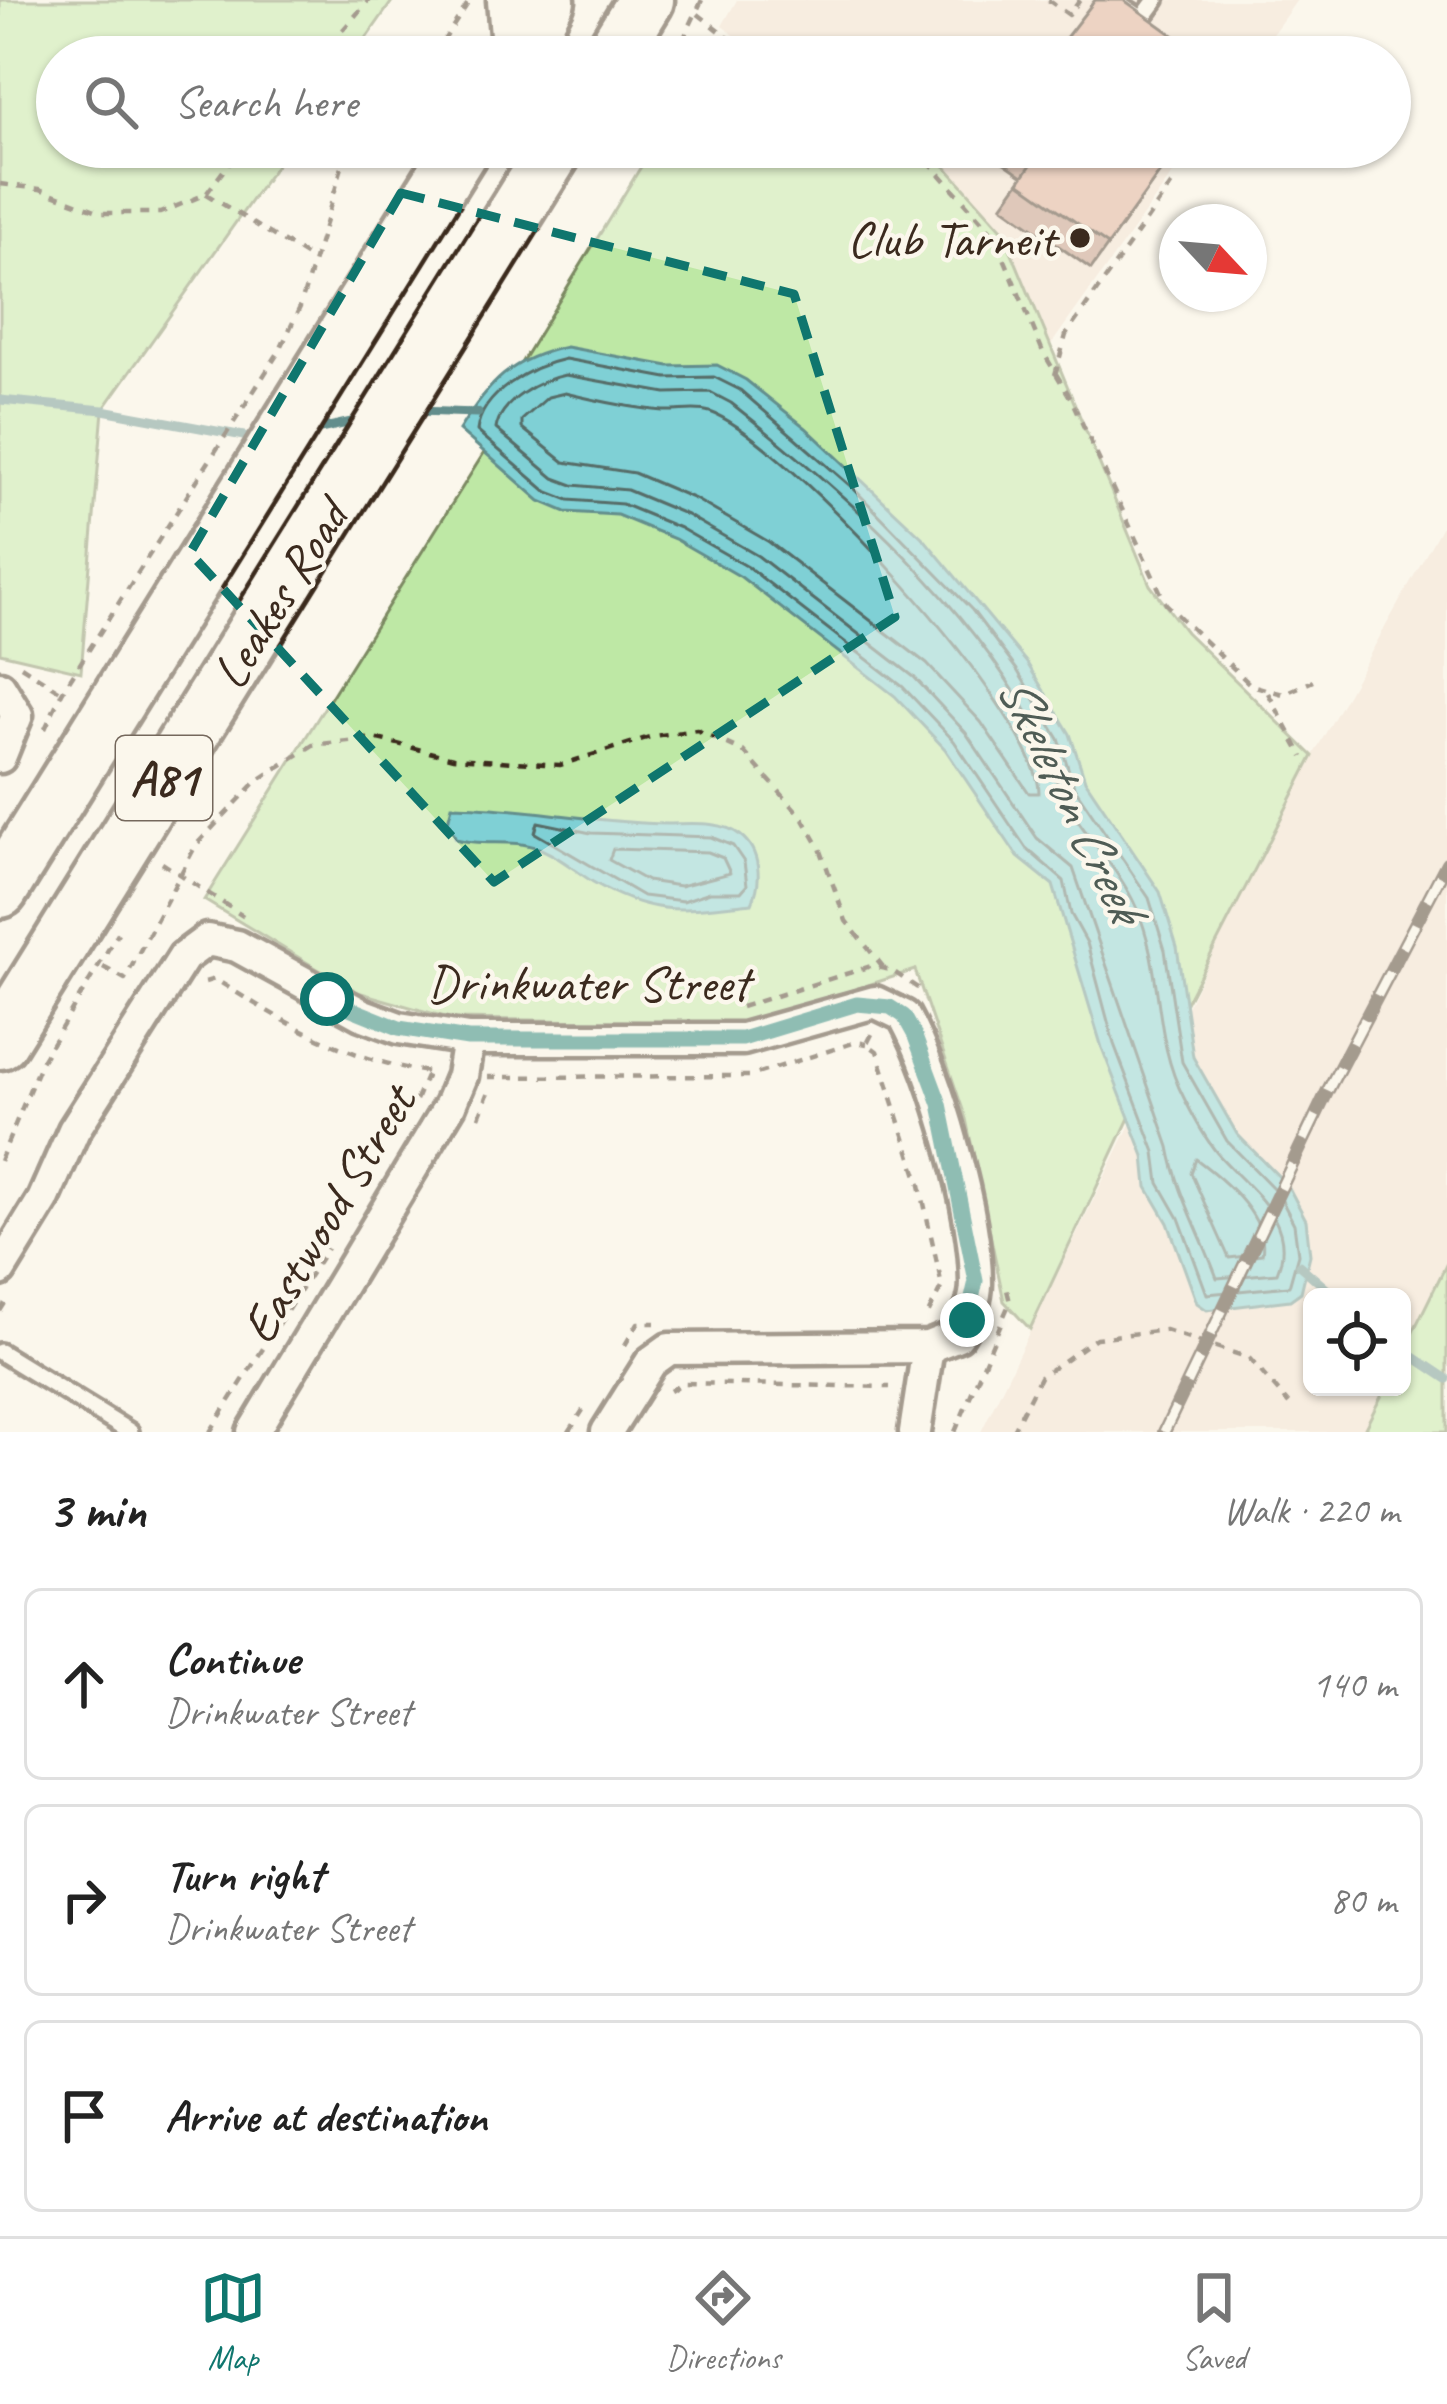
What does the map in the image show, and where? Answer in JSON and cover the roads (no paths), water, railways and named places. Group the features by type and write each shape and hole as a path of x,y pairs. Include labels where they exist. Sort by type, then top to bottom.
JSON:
{"highway":[{"path":"527,36 547,0"},
{"path":"624,36 646,0"},
{"name":"Leakes Road","path":"0,890 234,518 305,355 446,168"},
{"name":"Leakes Road","path":"0,1041 543,168"}],"street":[{"path":"509,0 513,36"},
{"path":"0,757 17,715 4,672"},
{"name":"Drinkwater Street","path":"0,1270 43,1200 86,1111 184,957 207,940 237,946 361,1014 399,1028 468,1039 742,1039 857,1004 885,1006 904,1016 940,1104 976,1281 975,1300 958,1334 928,1347"},
{"name":"Eastwood Street","path":"253,1432 450,1105 462,1076 468,1039"},
{"path":"607,1432 651,1362 669,1349 928,1347 915,1432"}],"lane":[{"path":"1114,0 1142,19 1156,0"},
{"path":"0,1352 130,1432"}],"water":[{"path":"566,347 669,366 717,365 746,380 806,428 925,540 1027,663 1070,734 1085,780 1160,892 1177,947 1193,1057 1237,1134 1288,1186 1306,1220 1310,1255 1301,1292 1290,1300 1207,1310 1197,1303 1168,1223 1147,1187 1144,1156 1102,1048 1053,885 1018,857 945,749 895,696 741,577 675,539 617,515 566,512 540,501 459,430 481,398 516,365"},
{"path":"452,806 724,827 752,849 758,867 755,895 752,903 689,909 635,901 538,848 456,839 448,821"}],"waterway":[{"name":"Skeleton Creek","path":"0,400 103,410 260,439"},
{"name":"Skeleton Creek","path":"417,411 478,413"},
{"name":"Skeleton Creek","path":"311,431 365,419"},
{"name":"Skeleton Creek","path":"1299,1265 1326,1288"},
{"name":"Skeleton Creek","path":"1411,1355 1447,1379"}],"railway":[{"path":"1164,1432 1328,1090 1447,863"}],"place":[{"name":"Club Tarneit","path":"1080,238"}]}
